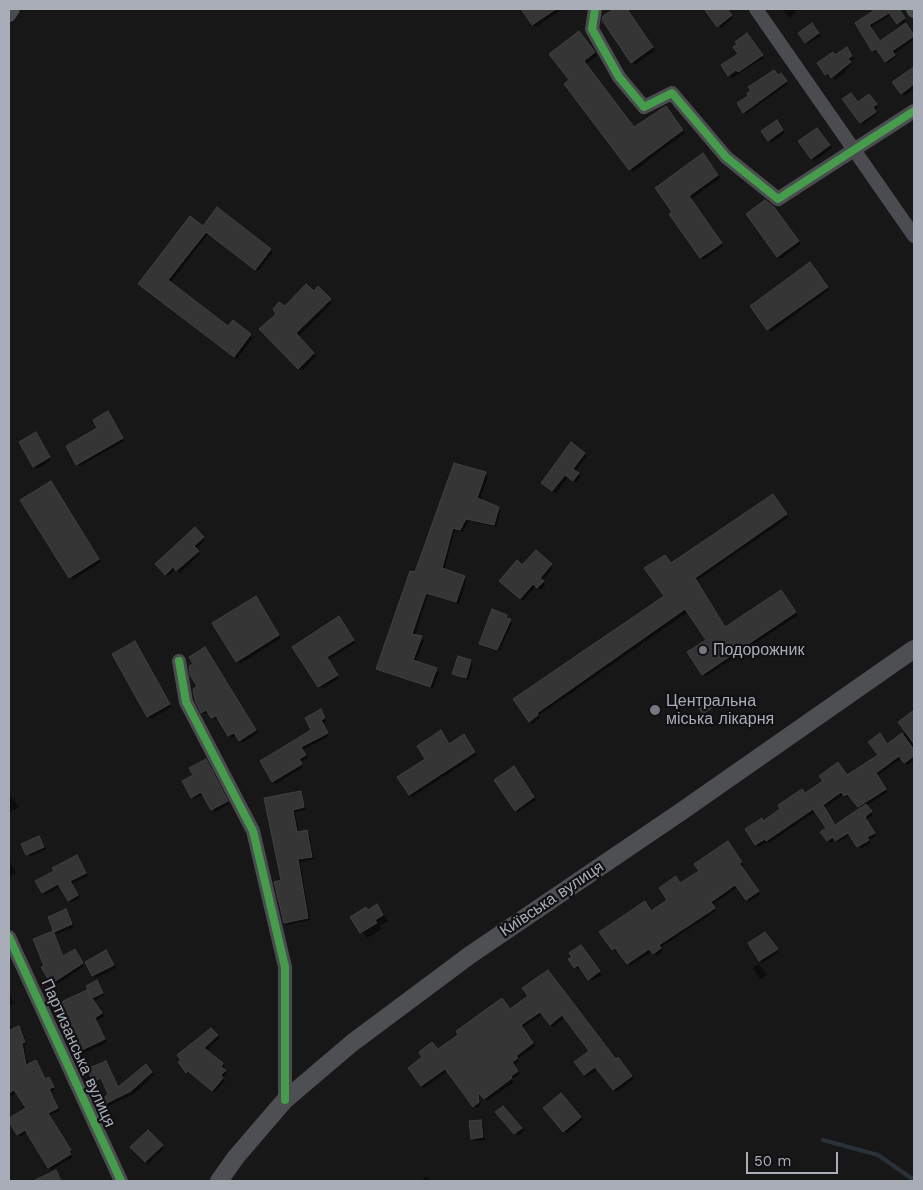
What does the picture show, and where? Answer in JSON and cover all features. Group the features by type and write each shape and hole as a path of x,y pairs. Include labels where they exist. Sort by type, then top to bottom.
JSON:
{"main road":[{"name":"Київська вулиця","path":"219,1181 236,1157 285,1100 352,1043 470,955 682,811 914,649"}],"street":[{"path":"9,15 13,9"},
{"path":"595,9 592,29 619,77 644,107 672,93 726,157 778,199 914,111"},
{"path":"756,9 856,150 914,236"},
{"path":"179,661 186,702 253,831 285,967 285,1100"},
{"name":"Партизанська вулиця","path":"9,938 121,1181"}],"building":[{"path":"521,9 556,9 532,25"},
{"path":"614,9 627,9 653,47 631,63 602,20 603,16"},
{"path":"704,9 727,9 732,15 717,27"},
{"path":"876,9 899,9 905,18 897,24 889,13 869,25 880,41 906,23 914,36 892,51 895,55 885,62 876,49 872,51 855,23"},
{"path":"812,23 819,33 805,43 798,33"},
{"path":"579,31 595,52 584,61 634,127 666,106 683,130 629,170 564,84 569,80 549,54"},
{"path":"747,33 763,55 738,72 736,70 728,76 721,65 738,54 733,47 737,44 735,42"},
{"path":"847,47 852,56 848,59 851,62 831,78 828,73 825,75 817,63 833,52 835,55"},
{"path":"914,67 914,84 901,94 892,82"},
{"path":"774,70 778,75 781,73 787,81 743,113 737,103 748,96 747,93 751,91 748,87"},
{"path":"851,93 858,102 869,94 877,104 873,107 876,112 860,123 842,99"},
{"path":"777,120 783,130 768,141 761,131"},
{"path":"817,128 830,145 811,159 798,141"},
{"path":"703,153 718,175 689,196 722,243 700,258 669,214 672,212 655,188"},
{"path":"765,200 774,207 799,241 777,257 746,214"},
{"path":"217,207 271,249 255,270 206,232 168,280 228,326 233,320 251,334 234,357 138,284 190,216 203,226"},
{"path":"810,262 828,287 767,330 750,306"},
{"path":"306,284 314,291 318,286 331,299 296,333 314,353 298,369 259,329 276,314 273,309 279,302 285,306"},
{"path":"108,411 123,438 76,465 66,446 97,428 93,420"},
{"path":"36,432 50,457 33,467 19,442"},
{"path":"571,442 585,453 573,469 579,473 573,481 565,475 552,491 541,483"},
{"path":"454,463 486,472 477,498 499,507 494,525 466,519 460,530 453,528 442,568 465,576 456,602 426,593 412,634 422,636 413,660 437,668 430,687 376,669 410,571 415,572"},
{"path":"51,481 99,559 69,578 20,500"},
{"path":"773,494 787,514 695,578 725,627 781,590 796,612 702,675 687,652 706,640 685,609 537,713 538,715 529,722 513,699 664,596 644,568 665,555 671,563"},
{"path":"195,527 204,537 194,546 199,551 176,571 173,567 165,575 155,564"},
{"path":"536,550 552,564 540,578 544,581 537,588 533,584 520,599 499,581 517,560 522,565"},
{"path":"256,596 279,635 236,662 212,623"},
{"path":"492,609 507,615 506,618 511,619 497,650 479,644"},
{"path":"339,616 354,640 327,657 338,675 318,687 292,647"},
{"path":"135,641 170,704 147,717 112,654"},
{"path":"205,647 256,730 239,741 234,733 228,736 216,716 211,718 206,710 201,713 195,700 193,689 197,686 190,675 189,666 193,664 189,657"},
{"path":"458,656 471,660 466,678 452,674"},
{"path":"710,696 716,705 703,714 697,706"},
{"path":"321,709 325,718 321,720 328,733 301,747 306,755 299,759 302,764 272,782 260,761 311,730 305,718"},
{"path":"914,710 914,744 898,722"},
{"path":"441,730 449,744 464,734 475,752 409,795 397,777 425,759 417,746"},
{"path":"880,733 887,744 902,733 914,750 914,756 904,763 899,756 876,773 886,789 858,807 847,794 844,796 841,792 823,805 835,825 866,804 872,811 865,817 875,833 867,837 869,840 857,847 848,833 835,841 833,837 827,841 820,832 826,828 813,809 766,841 765,839 755,845 745,829 762,818 763,821 780,809 778,805 802,789 805,793 823,781 819,776 838,762 847,775 878,755 868,742"},
{"path":"206,759 228,801 211,810 201,792 191,798 182,781 193,775 189,768"},
{"path":"514,766 534,797 515,811 494,780"},
{"path":"301,791 304,807 293,810 297,832 307,830 312,857 298,859 308,918 284,923 274,882 281,880 264,798"},
{"path":"39,836 44,847 26,855 21,844"},
{"path":"728,841 742,862 739,863 759,891 746,900 735,885 711,902 715,908 659,945 661,948 653,954 649,949 627,964 615,948 612,950 599,932 645,901 651,911 667,900 659,888 676,876 680,883 699,871 694,864"},
{"path":"77,855 86,873 70,881 78,895 68,901 58,884 42,893 35,881 54,871 52,868"},
{"path":"377,904 383,915 375,920 377,923 360,933 350,917 366,907 368,910"},
{"path":"66,909 72,924 54,932 48,917"},
{"path":"53,931 63,956 75,949 83,963 51,984 41,967 44,966 33,939"},
{"path":"765,932 778,949 759,961 748,943"},
{"path":"581,945 600,971 588,980 578,965 574,968 568,959 572,957 569,953"},
{"path":"106,950 114,965 92,976 85,962"},
{"path":"548,970 616,1059 618,1057 632,1076 613,1090 595,1067 584,1075 574,1062 589,1051 562,1015 550,1025 540,1012 521,1025 533,1043 516,1056 518,1058 512,1062 518,1071 511,1076 512,1078 484,1099 478,1092 479,1102 473,1107 445,1069 421,1086 408,1068 422,1057 419,1052 432,1042 438,1049 458,1035 456,1031 502,998 510,1009 528,996 522,988"},
{"path":"97,980 103,993 92,998 102,1013 95,1018 105,1039 78,1052 70,1036 74,1034 59,1003 87,990 91,997 86,986"},
{"path":"19,1026 25,1042 22,1043 26,1065 36,1060 45,1079 49,1077 54,1087 49,1089 58,1108 48,1113 71,1150 69,1151 71,1154 48,1168 25,1130 17,1135 9,1122 9,1118 26,1108 14,1090 9,1093 9,1030"},
{"path":"211,1028 218,1035 204,1048 223,1063 221,1067 226,1070 221,1075 223,1078 212,1091 188,1071 186,1073 178,1062 181,1060 177,1055"},
{"path":"106,1061 118,1087 146,1064 152,1072 131,1091 99,1107 97,1104 108,1094 101,1078 93,1082 87,1069"},
{"path":"561,1093 581,1117 563,1132 543,1108"},
{"path":"503,1106 522,1128 514,1134 495,1112"},
{"path":"481,1120 483,1137 471,1139 469,1121"},
{"path":"148,1130 163,1145 145,1162 130,1147"},
{"path":"56,1170 61,1181 33,1181"}],"waterway":[{"path":"823,1140 878,1155 914,1180"}],"cycle path":[{"path":"595,9 592,29 619,77 644,107 672,93 726,157 778,199 914,111"},
{"path":"179,661 186,702 253,831 285,967 285,1100"},
{"path":"9,937 121,1181"}],"place":[{"name":"Подорожник","path":"703,650"},
{"name":"Центральна міська лікарня","path":"655,710"}]}
